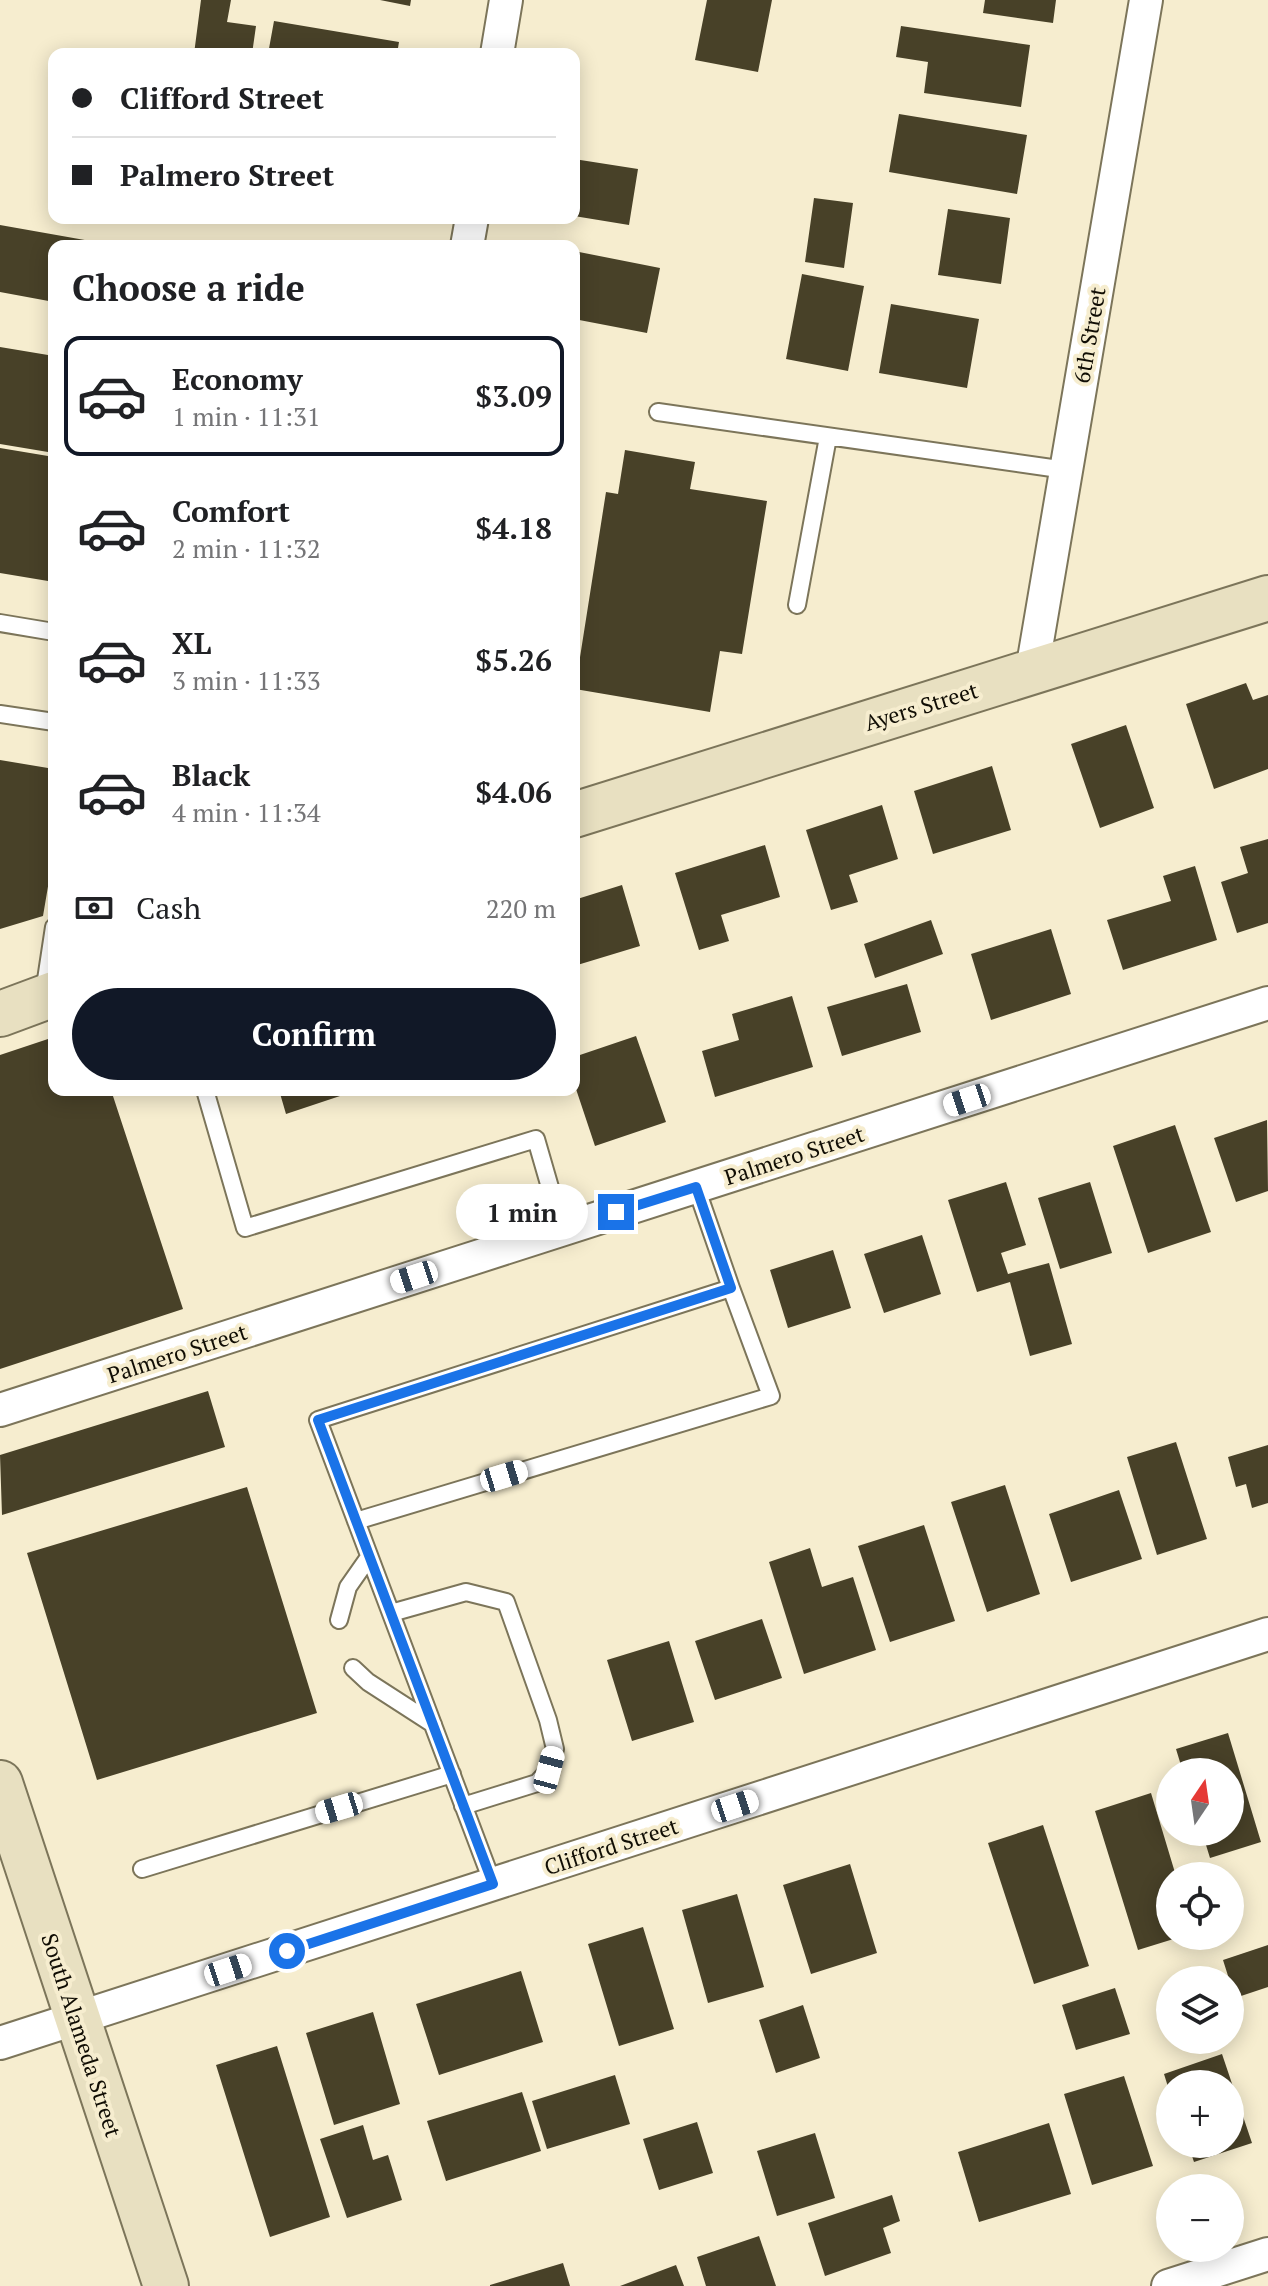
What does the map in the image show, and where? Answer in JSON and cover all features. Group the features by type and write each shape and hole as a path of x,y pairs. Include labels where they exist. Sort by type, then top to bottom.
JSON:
{"main road":[{"name":"Ayers Street","path":"580,813 1268,598"},
{"path":"0,1014 48,996"},
{"name":"South Alameda Street","path":"0,1783 166,2286"}],"street":[{"path":"498,48 506,0"},
{"name":"6th Street","path":"1032,671 1146,0"},
{"name":"Palmero Street","path":"0,1410 1268,1003"},
{"name":"Clifford Street","path":"0,2043 1268,1634"},
{"path":"1168,2286 1268,2254"}],"lane":[{"path":"658,412 1066,470"},
{"path":"797,605 828,437"},
{"path":"0,623 48,631"},
{"path":"0,714 48,721"},
{"path":"207,1096 245,1228 536,1139 562,1229"},
{"path":"356,1521 771,1396 696,1187"},
{"path":"493,1884 318,1420 731,1288"},
{"path":"339,1620 348,1587 369,1557"},
{"path":"391,1613 466,1592 506,1602 548,1720 555,1749 549,1770 537,1783 463,1806"},
{"path":"353,1668 378,1690 433,1724"},
{"path":"142,1869 452,1774"}],"building":[{"path":"201,0 231,0 227,22 256,26 253,48 195,48"},
{"path":"380,0 411,0 410,6"},
{"path":"707,0 772,0 758,72 695,60"},
{"path":"985,0 1056,0 1053,23 983,13"},
{"path":"274,21 399,42 398,48 269,48"},
{"path":"901,26 1030,45 1021,107 924,93 928,62 896,57"},
{"path":"899,114 1027,135 1017,194 889,172"},
{"path":"580,160 638,169 629,225 580,217"},
{"path":"814,198 853,203 844,268 805,262"},
{"path":"948,209 1010,218 1001,284 938,275"},
{"path":"0,225 85,240 48,240 48,301 0,292"},
{"path":"580,252 660,268 647,333 580,320"},
{"path":"802,274 864,286 848,371 786,359"},
{"path":"891,304 979,319 967,388 879,373"},
{"path":"0,347 48,355 48,452 0,444"},
{"path":"0,448 48,456 48,581 0,573"},
{"path":"625,450 695,462 690,489 767,501 742,654 720,651 710,712 580,690 580,657 606,492 618,494"},
{"path":"1246,683 1253,700 1268,695 1268,769 1214,789 1186,704"},
{"path":"1126,725 1154,808 1100,828 1071,744"},
{"path":"0,760 48,768 48,886 43,916 0,929"},
{"path":"992,766 1011,830 933,854 914,791"},
{"path":"882,805 898,859 849,875 858,902 831,910 806,830"},
{"path":"1268,839 1268,923 1237,933 1221,882 1248,873 1240,847"},
{"path":"765,845 780,897 721,915 729,941 699,950 675,873"},
{"path":"1195,866 1217,940 1123,970 1107,920 1171,901 1163,876"},
{"path":"622,885 640,946 580,964 580,898"},
{"path":"931,920 943,954 875,978 864,944"},
{"path":"1051,929 1071,994 991,1020 971,954"},
{"path":"907,984 921,1032 842,1056 827,1007"},
{"path":"792,996 813,1067 715,1097 702,1051 739,1040 732,1014"},
{"path":"636,1036 666,1122 595,1146 578,1096 580,1055"},
{"path":"48,1039 48,1096 113,1096 183,1309 0,1369 0,1055"},
{"path":"281,1096 340,1096 286,1114"},
{"path":"1267,1120 1268,1191 1236,1202 1214,1138"},
{"path":"1175,1125 1211,1232 1148,1253 1113,1146"},
{"path":"1006,1182 1026,1245 1001,1253 1008,1274 1049,1263 1072,1344 1030,1356 1010,1282 977,1292 948,1200"},
{"path":"1090,1182 1112,1253 1060,1269 1038,1198"},
{"path":"922,1235 941,1294 884,1313 864,1254"},
{"path":"833,1250 851,1308 788,1328 770,1270"},
{"path":"208,1391 225,1447 2,1515 0,1455"},
{"path":"1176,1442 1207,1539 1157,1555 1127,1457"},
{"path":"1268,1445 1268,1503 1252,1508 1246,1484 1236,1487 1228,1457"},
{"path":"1005,1485 1040,1594 987,1612 951,1502"},
{"path":"247,1487 317,1713 97,1780 27,1553"},
{"path":"1119,1490 1142,1559 1071,1582 1049,1514"},
{"path":"924,1525 955,1621 890,1642 858,1546"},
{"path":"810,1548 822,1587 853,1577 876,1650 804,1674 769,1562"},
{"path":"762,1619 782,1678 715,1700 695,1641"},
{"path":"669,1641 694,1722 632,1741 607,1660"},
{"path":"1228,1733 1236,1758 1179,1758 1176,1749"},
{"path":"1244,1786 1261,1842 1210,1858 1206,1846 1244,1846"},
{"path":"1151,1793 1156,1810 1156,1846 1167,1846 1172,1862 1156,1862 1156,1944 1138,1950 1095,1811"},
{"path":"1043,1825 1089,1966 1034,1984 988,1843"},
{"path":"850,1864 877,1953 811,1974 783,1885"},
{"path":"737,1894 764,1987 708,2003 682,1910"},
{"path":"643,1927 674,2029 619,2046 588,1944"},
{"path":"1268,1945 1268,1987 1244,1995 1244,1966 1225,1966 1223,1960"},
{"path":"521,1971 543,2042 439,2075 416,2004"},
{"path":"1115,1988 1130,2034 1076,2050 1062,2005"},
{"path":"803,2005 820,2058 776,2073 759,2020"},
{"path":"373,2012 400,2104 334,2125 306,2033"},
{"path":"277,2046 330,2217 270,2237 216,2065"},
{"path":"1222,2054 1227,2070 1176,2070"},
{"path":"615,2075 630,2124 547,2149 532,2101"},
{"path":"1124,2076 1153,2166 1092,2185 1064,2094"},
{"path":"522,2092 541,2151 446,2181 427,2121"},
{"path":"1244,2119 1252,2143 1244,2146"},
{"path":"697,2122 713,2173 659,2190 643,2139"},
{"path":"1049,2123 1071,2194 979,2222 958,2152"},
{"path":"363,2125 373,2160 388,2155 402,2200 347,2218 320,2139"},
{"path":"815,2133 835,2198 777,2216 757,2151"},
{"path":"892,2195 900,2221 883,2228 891,2253 825,2276 808,2223"},
{"path":"759,2236 776,2286 706,2286 697,2257"},
{"path":"563,2263 570,2286 490,2286 490,2285"},
{"path":"676,2265 684,2286 620,2286"}],"route":[{"path":"287,1951 493,1884 318,1420 731,1288 696,1187 616,1212"}]}
